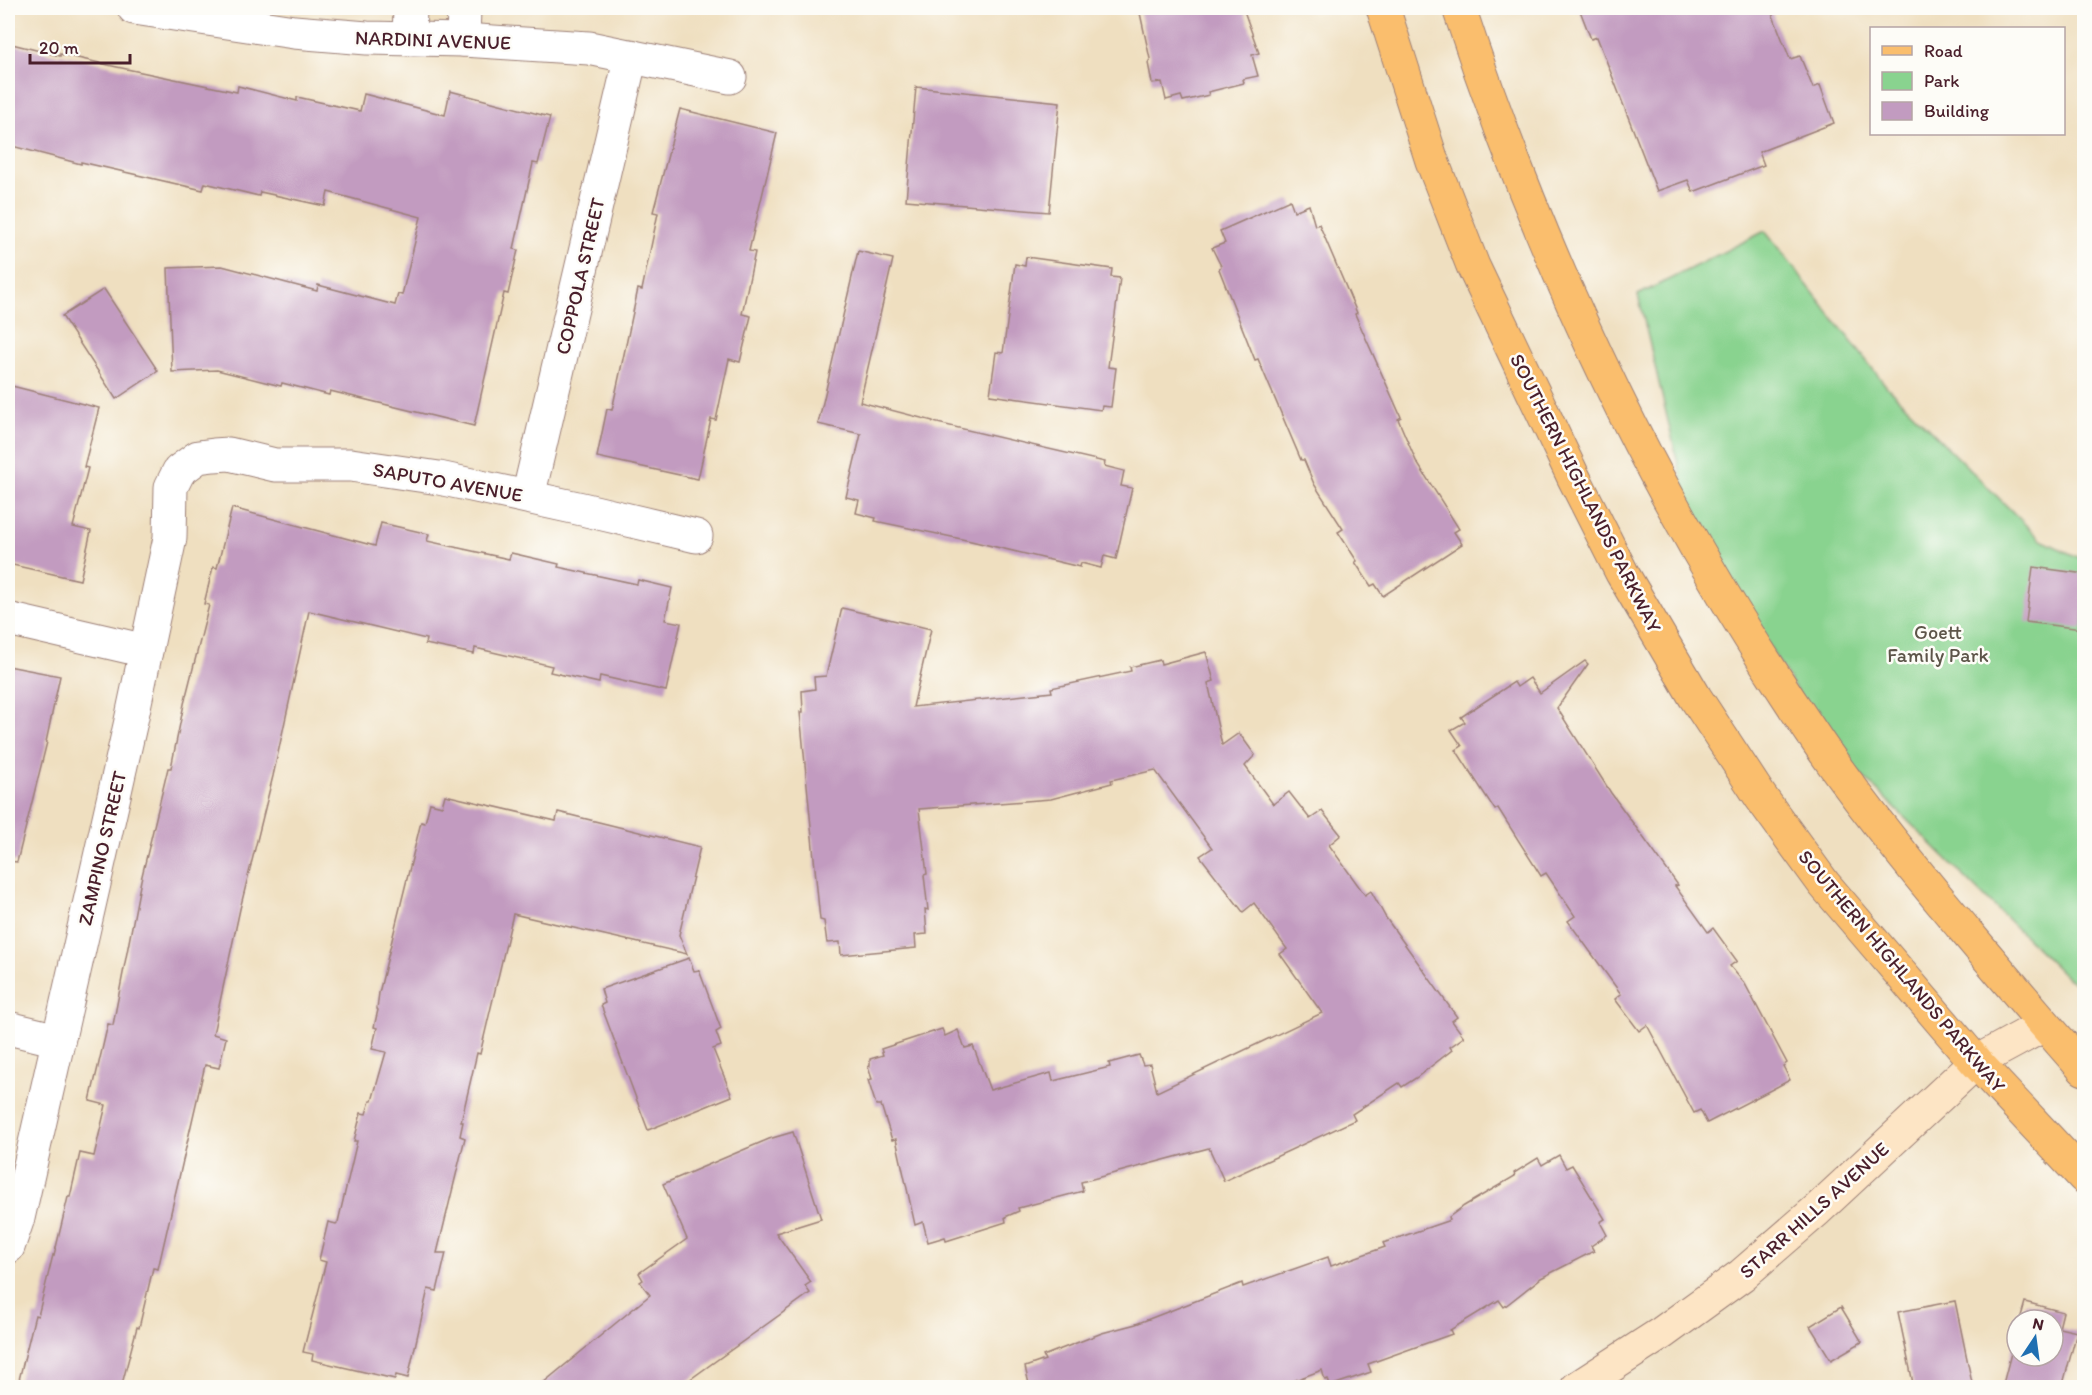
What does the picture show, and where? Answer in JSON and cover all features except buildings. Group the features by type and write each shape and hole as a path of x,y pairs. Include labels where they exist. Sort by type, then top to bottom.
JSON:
{"main road":[{"name":"SOUTHERN HIGHLANDS PARKWAY","path":"1383,8 1432,161 1473,267 1628,585 1701,707 1760,796 1824,884 1976,1062 2085,1177"},
{"path":"1459,8 1540,231 1615,395 1697,548 1762,656 1827,754 1895,846 2044,1025 2085,1069"}],"street":[{"name":"NARDINI AVENUE","path":"134,8 294,32 409,23 463,40 589,48 730,77"},
{"path":"463,40 464,8"},
{"name":"COPPOLA STREET","path":"528,497 631,56"},
{"name":"SAPUTO AVENUE","path":"198,457 230,454 275,465 351,465 439,478 696,536"},
{"name":"ZAMPINO STREET","path":"8,1247 18,1218 146,651 170,538 171,487 179,471 198,457"},
{"path":"8,619 146,651"},
{"name":"STARR HILLS AVENUE","path":"1576,1388 1662,1333 1743,1275 1817,1210 1976,1062 2044,1025"},
{"path":"8,1028 58,1040"}],"green space":[{"name":"Goett Family Park","path":"1765,231 1887,387 2041,540 2084,560 2084,987 2067,978 1826,740 1691,518 1638,295"}]}
